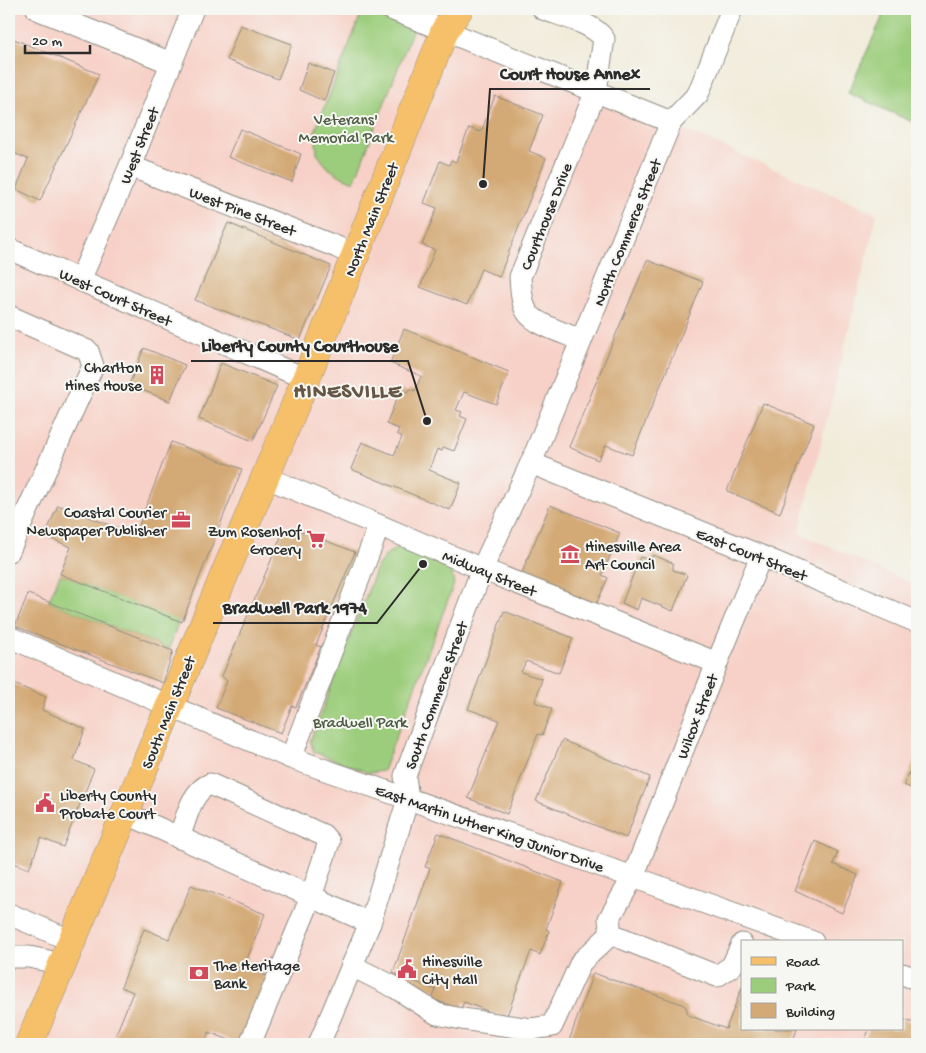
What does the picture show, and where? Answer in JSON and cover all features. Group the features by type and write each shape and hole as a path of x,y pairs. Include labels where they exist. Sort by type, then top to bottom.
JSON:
{"main road":[{"name":"North Main Street","path":"306,379 450,16"},
{"name":"South Main Street","path":"29,1044 306,379"}],"street":[{"path":"37,9 171,63"},
{"name":"West Street","path":"80,280 130,166 193,9"},
{"path":"391,9 450,16 596,91 671,122"},
{"path":"544,9 592,28 600,33 604,39 596,91"},
{"name":"North Commerce Street","path":"531,463 671,122 698,94 732,9"},
{"name":"Courthouse Drive","path":"581,340 542,324 527,313 522,301 520,277 596,91"},
{"name":"West Pine Street","path":"130,166 355,256"},
{"name":"West Court Street","path":"9,249 306,379"},
{"path":"9,316 88,351 93,366 16,516 9,551"},
{"name":"East Court Street","path":"531,463 761,556 917,622"},
{"name":"South Commerce Street","path":"319,1044 370,923 408,799 405,776 482,569 531,463"},
{"name":"Midway Street","path":"265,478 482,569 717,663"},
{"path":"291,758 379,526"},
{"name":"Wilcox Street","path":"611,934 610,919 633,877 761,556"},
{"name":"East Martin Luther King Junior Drive","path":"9,638 291,758 808,940"},
{"path":"179,838 196,794 204,786 210,784 327,838 328,842 311,897 250,1044"},
{"path":"125,813 370,923"},
{"path":"9,914 67,952"},
{"path":"744,940 754,920"},
{"path":"352,966 396,988 437,1014 531,1029 552,1026 581,962 611,934 717,976 732,966 741,947"},
{"path":"9,957 29,957 67,952"},
{"path":"904,975 917,980"}],"shaded area":[{"path":"9,9 379,9 685,130 877,214 799,533 917,586 917,1044 9,1044"}],"green space":[{"name":"Veterans' Memorial Park","path":"363,9 413,29 354,182 328,168 317,154 315,131"},
{"path":"886,9 900,9 917,16 917,124 848,93"},
{"name":"Bradwell Park","path":"399,547 451,569 454,584 383,771 369,773 314,752 310,741 378,565 388,553"},
{"path":"60,574 179,620 169,649 48,602"}],"building":[{"path":"240,25 292,44 278,79 227,60"},
{"path":"9,37 99,74 40,201 16,189 28,159 9,151"},
{"path":"308,63 334,73 324,101 299,90"},
{"path":"495,96 543,115 529,151 546,158 499,277 481,269 467,305 420,287 435,250 422,245 437,208 424,203 440,161 449,165 451,160 456,162 469,128 481,132"},
{"path":"240,129 301,154 292,182 228,157"},
{"path":"228,223 331,266 300,340 195,300"},
{"path":"647,260 703,282 632,455 606,445 598,460 569,447"},
{"path":"404,329 509,372 496,404 464,392 456,410 462,412 460,416 467,419 454,451 443,447 442,451 437,449 429,470 461,483 450,510 351,469 362,442 394,455 402,437 397,434 399,429 386,424 401,389 408,392 410,389 415,391 421,376 390,363"},
{"name":"Charlton Hines House","path":"144,348 185,365 170,401 129,385"},
{"path":"221,363 277,386 253,441 199,419"},
{"path":"763,403 814,424 780,513 727,491"},
{"name":"Coastal Courier Newspaper Publisher","path":"171,442 242,469 182,622 60,574 71,547 45,536 58,505 135,535"},
{"name":"Hinesville Area Art Council","path":"550,505 620,533 602,575 608,578 594,609 520,577"},
{"path":"295,529 355,552 316,645 321,647 296,707 292,706 281,733 216,708 227,681 222,676 283,532"},
{"path":"653,555 673,563 673,570 687,575 673,611 641,598 637,610 622,603 640,557 651,560"},
{"path":"28,594 173,651 163,683 15,626"},
{"path":"504,611 573,638 559,673 526,661 521,672 542,679 535,702 552,709 542,735 538,734 507,814 468,798 499,720 468,709"},
{"name":"Liberty County Probate Court","path":"9,682 46,697 42,710 85,729 74,760 94,769 63,847 41,838 29,869 9,861"},
{"path":"562,740 650,777 626,838 536,801"},
{"path":"917,754 917,791 904,785"},
{"path":"438,833 563,882 546,929 549,931 540,955 531,951 506,1018 464,1002 461,1009 432,999 436,990 393,973 430,868 425,867"},
{"path":"815,841 838,852 833,864 858,875 842,913 795,891"},
{"path":"191,885 265,914 244,967 267,976 240,1044 209,1032 204,1044 112,1044 133,992 121,987 144,929 169,939"},
{"path":"593,973 682,1004 686,1007 688,1015 726,1029 741,990 741,1030 797,1030 792,1044 568,1044"},
{"path":"904,1020 917,1024 917,1044 864,1044 869,1030 904,1030"}],"place":[{"name":"Court House Annex","path":"483,184"},
{"name":"Charlton Hines House","path":"157,375"},
{"name":"Liberty County Courthouse","path":"427,421"},
{"name":"Coastal Courier Newspaper Publisher","path":"181,520"},
{"name":"Zum Rosenhof Grocery","path":"316,539"},
{"name":"Hinesville Area Art Council","path":"570,554"},
{"name":"Bradwell Park 1974","path":"423,564"},
{"name":"Liberty County Probate Court","path":"45,803"},
{"name":"Hinesville City Hall","path":"407,969"},
{"name":"The Heritage Bank","path":"199,973"}],"district":[{"name":"HINESVILLE","path":"348,390"}]}
